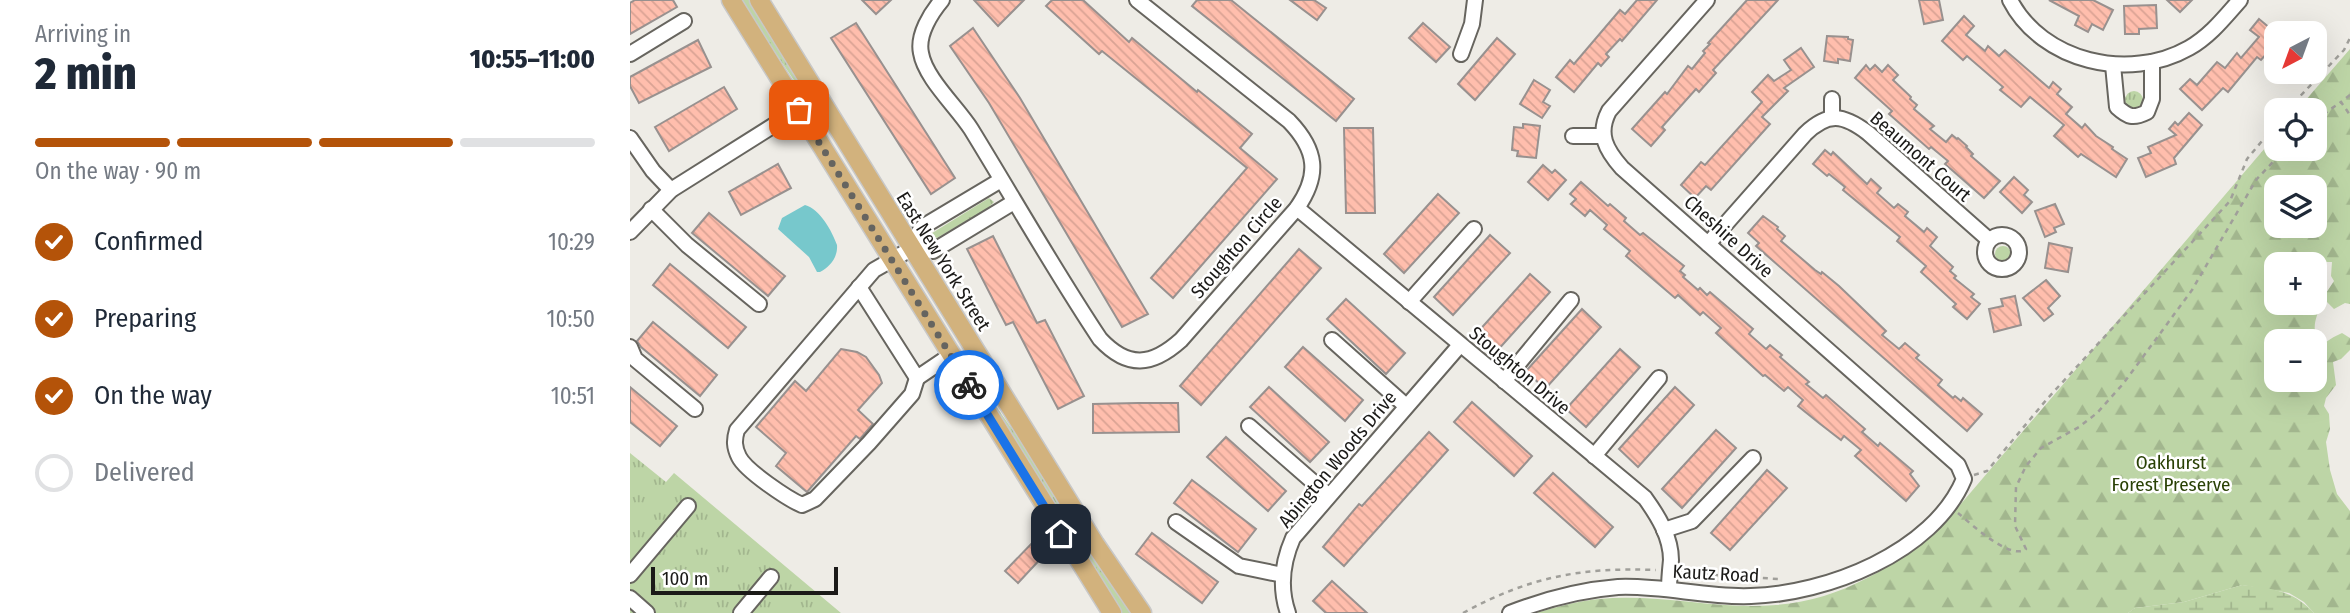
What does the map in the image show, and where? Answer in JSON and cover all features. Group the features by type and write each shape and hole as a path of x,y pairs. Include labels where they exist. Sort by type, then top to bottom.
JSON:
{"main road":[{"path":"731,0 1112,613"},
{"name":"East New York Street","path":"759,0 1095,544 1142,613"}],"street":[{"name":"Stoughton Circle","path":"942,0 926,24 920,53 926,67 970,127 1100,339 1108,348 1123,357 1147,362 1181,340 1297,208 1312,180 1310,153 1302,135 1289,121 1137,0"},
{"path":"1461,54 1472,24 1475,0"},
{"path":"1573,136 1602,135 1609,111 1707,0"},
{"path":"1997,0 2008,0 2027,24 2051,44 2080,58 2113,65 2152,62 2172,56 2200,41 2240,0"},
{"path":"630,54 684,21"},
{"path":"2113,65 2117,107 2126,116 2136,117 2147,112 2152,99 2152,62"},
{"path":"1708,244 1805,134 1821,120 1832,117 1832,99"},
{"path":"630,232 671,190 799,110"},
{"name":"Beaumont Court","path":"1832,117 1856,124 1868,133 1989,240"},
{"name":"Cheshire Drive","path":"1602,135 1611,155 1622,167 1958,465 1964,479"},
{"path":"630,138 653,171 671,190"},
{"path":"951,355 917,378 912,394 815,499 802,505 788,499 740,460 734,442 737,430 874,270 911,248 924,226 1001,180"},
{"path":"911,248 933,251 1014,202"},
{"name":"Stoughton Drive","path":"1297,208 1645,498 1657,514 1664,530 1671,558 1669,589"},
{"path":"651,209 687,244 759,304"},
{"path":"1409,302 1474,229"},
{"path":"859,287 917,378"},
{"path":"1504,381 1571,300"},
{"path":"1332,340 1406,406"},
{"name":"Abington Woods Drive","path":"1288,613 1282,587 1287,551 1293,538 1460,345"},
{"path":"630,347 635,359 695,409"},
{"path":"1594,456 1659,378"},
{"path":"1249,426 1328,495"},
{"path":"1664,530 1692,522 1753,458"},
{"name":"Kautz Road","path":"1510,613 1540,601 1586,590 1622,587 1669,589 1748,597 1792,593 1828,584 1907,544 1949,506 1964,479"},
{"path":"630,575 688,506"},
{"path":"1176,522 1239,566 1283,575"},
{"path":"741,613 771,577"},
{"path":"630,598 647,613"}],"path":[{"path":"2298,98 2344,50 2350,38"},
{"path":"2327,112 2350,95"},
{"path":"2341,102 2350,115"},
{"path":"1987,471 2047,399 2230,201 2247,159 2264,138"},
{"path":"1949,506 1984,535 2008,549 2024,552 2026,549 2015,526 2015,506 2016,487 2026,466 2041,448 2079,427 2097,413 2123,384 2192,290 2256,180 2274,161"},
{"path":"1463,613 1492,597 1549,577 1620,569 1655,570"},
{"path":"1686,574 1781,579"}],"green space":[{"path":"740,0 750,0 828,127 826,128"},
{"name":"Oakhurst Forest Preserve","path":"2350,49 2350,304 2345,303 2334,309 2327,302 2327,292 2334,281 2331,276 2332,262 2327,262 2327,252 2264,252 2264,315 2317,315 2315,329 2264,329 2264,392 2327,392 2327,341 2342,333 2350,338 2350,350 2341,359 2333,362 2336,385 2326,398 2324,406 2329,414 2330,429 2326,442 2330,470 2337,494 2350,511 2350,613 2314,613 2304,602 2289,593 2242,585 2184,602 2135,608 2128,613 1536,613 1583,601 1621,598 1754,606 1800,602 1844,589 1886,568 1942,526 2264,149 2264,161 2327,161 2327,98 2307,98 2320,84 2328,84 2328,74"},
{"path":"2134,91 2140,94 2143,100 2140,106 2134,109 2128,106 2125,100 2128,94"},
{"path":"989,198 994,202 988,208 937,238 929,235"},
{"path":"2000,246 2006,246 2011,254 2009,260 2000,262 1995,257 1995,251"},
{"path":"983,388 1036,463 1132,613 1122,613 1100,581 981,390"},
{"path":"630,453 666,482 674,473 841,613 630,613"},
{"path":"2242,585 2290,595 2314,613 2128,613 2135,608 2184,602"}],"water":[{"path":"805,205 816,211 829,227 837,245 833,261 820,272 817,272 809,257 778,229 782,218"}],"building":[{"path":"635,0 673,0 677,7 630,34 630,3"},
{"path":"862,0 891,0 876,14"},
{"path":"974,0 1024,0 998,26"},
{"path":"1052,0 1083,0 1129,42 1132,38 1197,92 1198,90 1252,134 1240,148 1277,179 1173,298 1151,278 1247,168 1102,51 1099,54 1046,6"},
{"path":"1197,0 1231,0 1354,99 1336,121 1192,6"},
{"path":"1290,0 1314,0 1326,8 1317,20"},
{"path":"1637,0 1657,0 1622,41 1620,39 1606,54 1609,57 1601,66 1598,63 1574,92 1556,77 1570,60 1574,64 1620,10 1625,14"},
{"path":"1747,0 1778,0 1713,70 1716,73 1699,92 1696,89 1662,127 1665,130 1651,146 1632,129 1665,92 1667,94 1688,66 1692,69 1705,53 1703,51 1710,44 1708,43"},
{"path":"1919,0 1939,0 1943,20 1924,24"},
{"path":"2049,0 2093,0 2113,10 2103,30 2092,24 2088,32 2075,25 2079,16"},
{"path":"2167,0 2192,0 2180,12"},
{"path":"2156,5 2157,28 2139,29 2139,34 2125,34 2124,6"},
{"path":"1964,16 1974,26 1966,35 1985,51 1988,46 1999,56 2005,50 2049,88 2053,82 2061,89 2057,94 2072,107 2066,114 2082,128 2085,124 2096,136 2127,159 2116,177 2081,154 2078,157 2054,136 2064,125 2030,97 2021,107 2000,90 2003,87 1967,56 1963,60 1942,41"},
{"path":"2259,19 2264,23 2264,57 2261,60 2257,57 2228,92 2223,88 2202,110 2180,89 2190,79 2197,85 2217,62 2225,68 2237,53 2241,58 2259,37 2250,30"},
{"path":"856,23 955,178 931,194 831,38"},
{"path":"1423,23 1450,47 1436,62 1409,38"},
{"path":"973,28 1020,98 1148,314 1122,327 989,103 950,46"},
{"path":"1827,36 1848,37 1853,40 1850,61 1824,61"},
{"path":"1497,38 1515,54 1475,100 1458,84"},
{"path":"698,40 711,67 639,103 630,86 630,77"},
{"path":"1801,48 1814,67 1784,88 1788,91 1762,117 1770,124 1711,190 1706,186 1695,198 1681,185 1701,162 1705,165 1762,102 1752,92 1768,75 1774,81 1791,70 1784,60"},
{"path":"1866,65 1870,70 1875,65 1882,72 1888,65 1898,75 1893,80 1917,105 1914,109 1934,126 1930,129 1946,142 1952,135 1958,138 1973,154 1971,156 2000,181 1984,198 1945,164 1948,161 1931,147 1929,149 1889,114 1892,111 1855,78"},
{"path":"1534,80 1550,90 1543,102 1550,106 1542,118 1520,104"},
{"path":"724,87 737,109 669,151 655,127"},
{"path":"2189,113 2202,125 2174,158 2176,164 2146,177 2138,158 2151,153 2148,147 2176,135 2169,129 2175,122 2178,125"},
{"path":"1523,124 1540,126 1536,158 1517,156 1518,151 1512,150 1514,127 1523,128"},
{"path":"1344,128 1373,128 1375,213 1346,213"},
{"path":"1825,150 1831,155 1833,152 1867,184 1871,179 1881,188 1877,193 1894,208 1898,204 1908,212 1905,216 1924,232 1927,228 1937,237 1930,246 1953,267 1950,271 1956,276 1954,278 1974,294 1971,297 1980,304 1967,319 1953,307 1956,304 1921,272 1926,266 1897,241 1900,237 1843,190 1845,187 1813,164"},
{"path":"778,164 791,188 741,215 729,192"},
{"path":"1543,165 1552,173 1555,170 1566,180 1548,200 1528,182"},
{"path":"2014,177 2028,190 2024,195 2032,202 2022,213 2000,192"},
{"path":"1581,182 1626,218 1624,221 1640,235 1643,233 1684,266 1680,271 1685,275 1683,277 1707,295 1710,292 1753,329 1749,334 1766,349 1770,345 1809,382 1806,384 1823,398 1826,395 1865,429 1862,432 1878,446 1880,443 1913,471 1910,474 1919,486 1906,501 1855,456 1861,450 1844,436 1841,440 1798,406 1803,400 1788,387 1784,391 1763,376 1716,333 1721,328 1703,312 1700,315 1678,295 1675,298 1626,256 1630,251 1604,229 1607,225 1590,210 1585,216 1571,204 1576,199 1570,194"},
{"path":"1438,194 1459,213 1404,273 1384,254"},
{"path":"2055,204 2064,224 2054,228 2056,232 2045,237 2035,211"},
{"path":"709,213 785,276 768,296 692,233"},
{"path":"1763,216 1785,236 1781,241 1839,286 1886,331 1882,335 1899,349 1905,343 1919,355 1916,358 1942,380 1938,385 1953,398 1955,396 1961,401 1963,398 1982,414 1967,431 1756,246 1759,243 1748,233"},
{"path":"1490,235 1510,253 1453,315 1434,297"},
{"path":"993,236 1037,323 1045,320 1084,396 1058,409 1013,322 1006,325 967,249"},
{"path":"2049,243 2072,248 2068,272 2045,268"},
{"path":"1299,249 1321,268 1201,405 1180,386"},
{"path":"670,264 746,327 728,348 653,285"},
{"path":"1530,274 1550,292 1496,352 1476,334"},
{"path":"2046,280 2060,296 2048,308 2053,314 2044,321 2023,298"},
{"path":"2015,296 2021,325 1994,332 1989,309 2003,306 2001,299"},
{"path":"1346,299 1405,353 1386,374 1327,319"},
{"path":"1582,309 1601,327 1545,389 1526,371"},
{"path":"653,322 717,375 700,396 637,341"},
{"path":"1303,347 1363,400 1345,421 1285,367"},
{"path":"841,349 866,357 879,375 882,383 858,410 873,424 860,439 856,436 807,492 776,466 786,453 756,427 795,381 806,391"},
{"path":"1620,349 1640,367 1586,427 1566,409"},
{"path":"630,387 677,426 660,446 630,422"},
{"path":"1269,387 1329,442 1310,462 1250,407"},
{"path":"1675,387 1694,405 1638,467 1619,449"},
{"path":"1472,402 1532,456 1514,476 1454,422"},
{"path":"1178,403 1179,432 1093,433 1093,404"},
{"path":"1716,430 1736,448 1682,508 1662,489"},
{"path":"1429,432 1448,450 1344,566 1323,547 1359,504 1362,506"},
{"path":"1226,437 1286,491 1268,511 1207,457"},
{"path":"1767,470 1787,488 1730,550 1711,533"},
{"path":"1553,473 1613,527 1595,547 1534,493"},
{"path":"1192,480 1256,529 1238,552 1174,503"},
{"path":"1152,533 1218,582 1202,603 1136,554"},
{"path":"1032,543 1045,554 1018,583 1005,571"},
{"path":"1332,581 1367,613 1326,613 1313,601"}],"way so far":[{"path":"799,110 969,385"}],"route":[{"path":"969,385 1061,534"}]}
